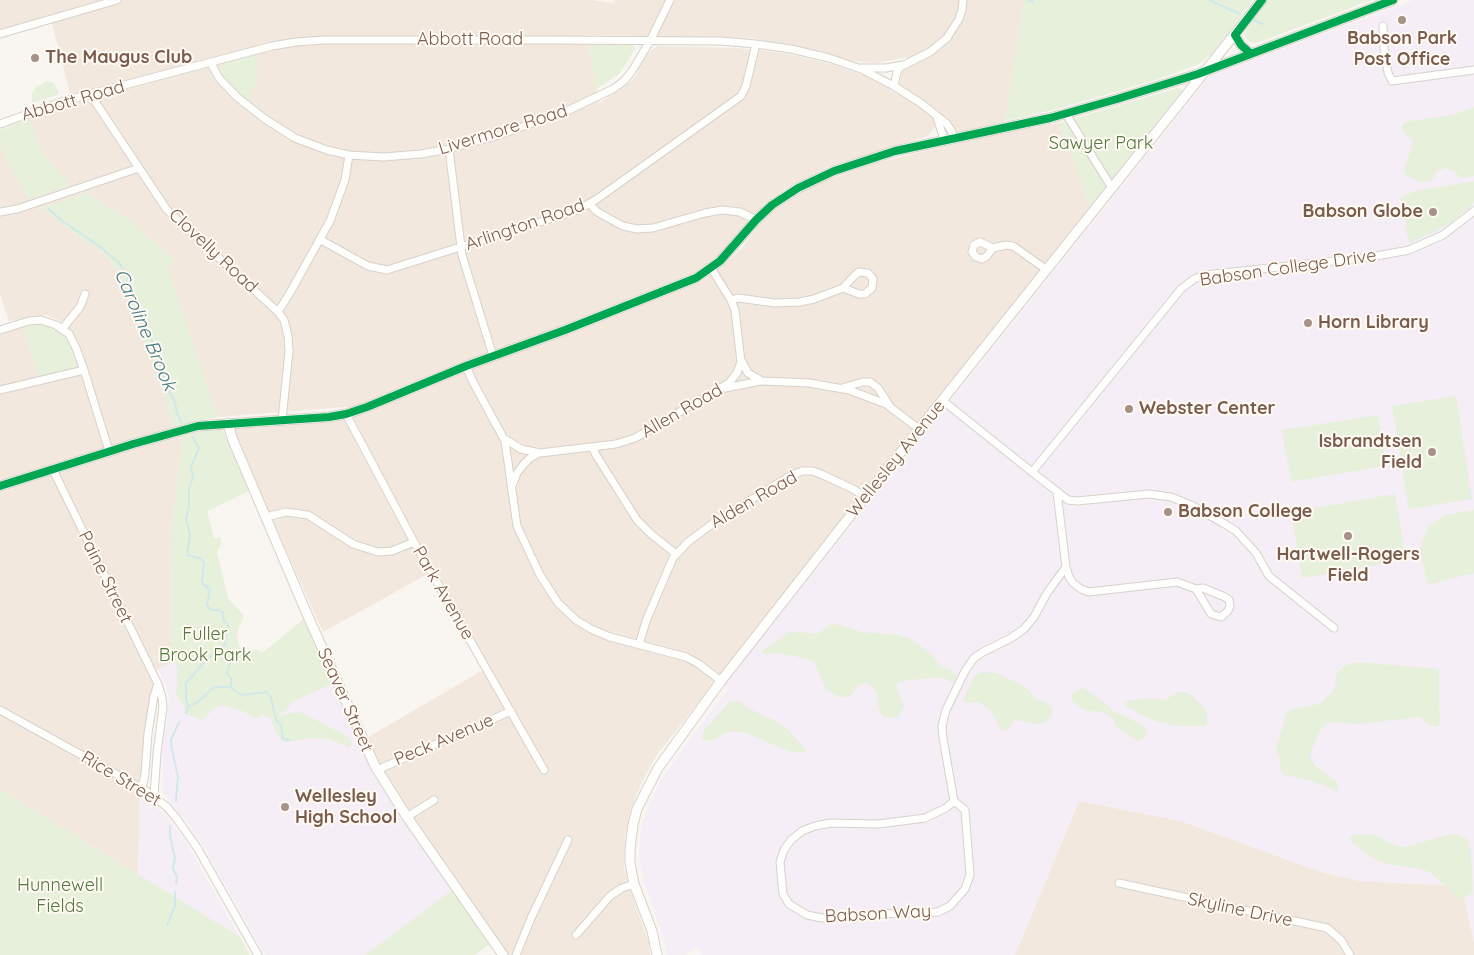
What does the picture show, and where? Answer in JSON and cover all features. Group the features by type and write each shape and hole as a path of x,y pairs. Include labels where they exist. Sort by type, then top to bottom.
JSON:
{"street":[{"path":"0,34 117,0"},
{"name":"Livermore Road","path":"211,63 219,78 231,91 277,127 312,145 350,155 396,157 449,149 493,137 548,118 606,94 628,76 650,41 670,0"},
{"path":"852,66 879,68 903,65 926,55 947,38 959,19 963,0"},
{"name":"Wellesley Avenue","path":"657,955 652,931 634,884 630,863 630,842 640,801 660,764 721,681 919,429 1262,0"},
{"path":"0,486 109,451 192,428 228,423 314,418 346,414 367,408 466,366 685,283 711,268 728,253 756,220 772,205 784,196 827,174 877,156 1066,114 1205,72 1392,0"},
{"path":"1383,26 1388,73 1392,81 1474,70"},
{"path":"1235,35 1250,54"},
{"name":"Abbott Road","path":"0,124 47,106 272,46 314,40 720,41 756,44 810,53 852,66 894,86 936,115 949,126 954,138"},
{"name":"Arlington Road","path":"321,240 362,263 382,270 396,268 572,212 590,204 741,96 746,86 756,44"},
{"path":"894,86 897,72 903,65"},
{"name":"Clovelly Road","path":"93,94 96,103 158,198 171,214 278,312 286,324 289,341 282,420"},
{"path":"1066,114 1112,188"},
{"path":"936,115 944,140"},
{"path":"449,149 461,247 493,356"},
{"path":"278,312 321,240 340,195 350,155"},
{"path":"0,212 17,209 139,168"},
{"path":"590,204 596,211 623,226 637,229 653,228 722,210 740,212 756,220"},
{"name":"Babson College Drive","path":"1032,472 1181,289 1194,279 1205,275 1371,257 1409,250 1443,235 1474,211"},
{"path":"993,248 1006,245 1014,246 1047,270"},
{"path":"711,268 735,310 741,360 748,373 762,381"},
{"path":"731,300 738,298 775,304 793,303 814,299 843,288"},
{"path":"63,328 80,307 85,294"},
{"path":"0,330 37,320 63,328 73,342 84,370 109,451"},
{"name":"Allen Road","path":"511,488 517,473 530,458 540,453 594,448 635,438 729,383 740,367 741,360"},
{"path":"466,366 506,446 515,514 520,531 540,575 558,603 576,620 591,629 690,659 721,681"},
{"path":"0,390 84,370"},
{"path":"720,389 762,381 803,382 842,388 881,402 919,429"},
{"path":"842,388 870,382 880,391 890,407"},
{"path":"942,400 1068,500 1149,494 1171,497 1224,522 1256,553 1269,576 1334,628"},
{"name":"Park Avenue","path":"346,414 414,542 544,770"},
{"name":"Seaver Street","path":"228,423 232,438 308,616 377,770 407,817 503,955"},
{"name":"Allen Road","path":"503,437 521,449 540,453"},
{"path":"594,448 596,455 637,520 676,554 646,621 639,645"},
{"name":"Paine Street","path":"53,470 158,684 163,707 154,796"},
{"name":"Alden Road","path":"676,554 710,525 790,476 802,471 813,471 823,475 854,489 866,497"},
{"path":"1057,492 1066,568 1073,584 1081,590 1089,592 1177,582 1196,589 1203,588 1225,597 1229,600 1230,606 1228,611 1221,617 1211,614 1196,589"},
{"path":"266,517 286,512 308,515 354,544 378,552 392,551 414,542"},
{"path":"954,801 942,732 946,710 965,671 974,658 1011,638 1024,628 1034,617 1047,594 1066,568"},
{"path":"142,788 148,733 154,696 158,684"},
{"name":"Rice Street","path":"0,710 142,788 171,811 189,835 258,955"},
{"name":"Peck Avenue","path":"377,770 511,711"},
{"path":"407,817 434,800"},
{"name":"Babson Way","path":"954,801 965,810 970,875 965,889 950,906 938,912 885,913 854,917 822,918 807,914 789,904 783,894 780,862 784,850 802,831 831,823 879,824 925,818 946,808 954,801"},
{"path":"516,955 568,840"},
{"name":"Skyline Drive","path":"1119,883 1327,928 1341,940 1350,955"},
{"path":"576,935 610,896 622,888 634,884"}],"shaded area":[{"path":"0,0 592,0 613,3 615,0 1024,0 1005,121 958,134 939,111 899,84 907,57 877,63 848,61 809,50 752,38 587,35 599,103 625,87 636,76 649,52 658,46 736,48 783,53 832,64 867,77 923,108 934,119 936,125 928,136 827,167 783,190 764,204 738,236 692,277 576,320 358,406 218,417 168,267 175,260 128,219 88,193 42,208 107,256 116,269 119,266 174,427 0,483 0,334 23,327 38,378 86,366 76,339 59,320 46,315 9,321 0,294 0,145 29,199 68,187 66,180 44,155 28,119 73,106 50,16 0,29"},
{"name":"Babson College","path":"1414,0 1474,0 1474,943 1462,886 1359,881 1321,872 1181,821 1079,801 1015,955 702,955 698,947 684,955 666,955 664,940 642,877 639,854 641,830 650,801 665,774 728,689 724,685 1210,76"},
{"path":"1059,123 1090,208 656,756 641,784 631,808 625,837 624,869 649,942 650,955 507,955 382,774 365,739 490,666 435,570 323,632 234,434 234,425 355,416 701,282 742,248 766,215 802,189 876,163 997,134"},
{"path":"183,436 171,533 172,662 150,675 154,685 140,794 138,874 0,789 0,491"},
{"name":"Wellesley High School","path":"172,662 255,719 332,684 373,775 452,890 365,955 265,955 203,846 186,820 163,793 162,753 169,700 167,688 158,669"},
{"path":"140,794 164,814 184,839 240,937 138,874"},
{"path":"1079,801 1181,821 1321,872 1359,881 1462,886 1474,943 1474,955 1015,955"}],"green space":[{"path":"1024,0 1253,0 1214,52 1199,64 1162,78 1057,109 1005,121"},
{"path":"1267,0 1372,0 1256,43 1250,42 1245,37 1244,31"},
{"path":"589,44 632,44 635,49 619,74 596,89"},
{"path":"257,54 257,79 248,102 225,79 219,68 225,63"},
{"path":"47,81 54,83 59,94 32,103 32,93 35,88"},
{"name":"Sawyer Park","path":"1178,88 1182,90 1181,93 1090,208 1059,123"},
{"path":"1474,107 1474,176 1461,178 1454,171 1445,168 1437,172 1431,181 1420,183 1405,174 1404,171 1413,141 1401,130 1403,124 1410,121 1453,115"},
{"path":"28,119 44,155 66,180 69,187 29,199 0,145 0,130"},
{"path":"1474,181 1474,202 1470,206 1452,222 1410,243 1405,228 1407,226 1400,198 1415,191"},
{"path":"88,193 128,219 175,260 168,267 218,417 174,427 119,267 116,270 107,256 41,208"},
{"path":"44,324 55,328 63,334 70,344 79,368 38,378 23,327"},
{"name":"Isbrandtsen Field","path":"1456,396 1472,499 1409,509 1392,406"},
{"path":"1378,415 1386,466 1291,482 1282,430"},
{"name":"Fuller Brook Park","path":"222,429 249,491 207,511 214,539 219,537 221,539 221,545 217,552 228,598 244,616 237,636 240,648 243,650 257,650 262,653 304,619 332,684 292,702 278,716 297,712 303,713 350,738 352,743 350,747 328,739 315,738 285,742 280,739 272,719 263,715 255,719 243,711 223,705 216,707 200,720 186,714 182,702 178,698 176,693 178,667 172,662 171,533 183,436 206,430"},
{"name":"Hartwell-Rogers Field","path":"1395,494 1406,560 1302,578 1291,512"},
{"path":"1474,510 1474,573 1427,585 1420,548 1427,528 1445,515"},
{"path":"831,624 841,625 861,632 898,635 911,639 930,653 941,667 949,669 957,675 956,680 951,682 944,678 929,678 902,681 897,684 897,689 904,706 898,717 890,718 884,717 879,710 877,694 872,687 865,683 859,685 848,697 839,697 825,689 814,661 794,656 773,653 764,654 761,652 791,631 817,634"},
{"path":"1357,662 1439,669 1439,726 1431,726 1419,717 1359,724 1332,722 1325,725 1319,731 1310,756 1314,765 1337,782 1338,791 1336,792 1329,787 1311,781 1284,775 1280,769 1280,759 1276,749 1287,712 1292,709 1319,704 1332,692 1338,672 1344,666"},
{"path":"982,672 996,673 1023,685 1037,699 1046,702 1051,707 1053,712 1051,716 1046,722 1036,724 1014,720 1008,730 1001,729 990,710 978,702 966,703 964,701 972,680 977,674"},
{"path":"1084,688 1104,702 1114,712 1128,717 1144,727 1147,732 1145,737 1139,741 1117,728 1113,719 1104,712 1085,711 1076,704 1072,700 1071,695"},
{"path":"1180,692 1186,692 1200,703 1207,715 1207,726 1177,726 1156,721 1126,706 1125,703 1127,701 1148,698 1164,700"},
{"path":"730,701 738,701 778,722 804,747 806,752 789,751 745,733 730,731 711,741 703,740 702,736 706,727"},
{"name":"Hunnewell Fields","path":"0,789 240,937 250,955 0,955"},
{"path":"1354,834 1375,835 1396,846 1406,847 1451,834 1460,835 1470,842 1473,892 1464,899 1459,899 1430,872 1386,864 1369,856 1351,841 1350,837"},
{"path":"452,890 489,945 474,955 365,955"}],"waterway":[{"path":"1028,0 1033,2"},
{"path":"1209,0 1240,14"},
{"path":"1253,20 1263,24"},
{"name":"Caroline Brook","path":"49,209 61,220 99,246 119,263 123,269 127,276 130,292 139,306 163,371 165,383 182,423"},
{"name":"Caroline Brook","path":"186,713 188,707 186,683 206,660 223,647 229,627 223,619 223,612 211,610 207,604 210,590 202,582 204,562 199,558 187,555 190,535 186,518 189,508 189,488 193,478 191,467 199,448 193,437"},
{"path":"219,651 221,657 230,663 227,673 231,679 231,688 242,695 267,692 271,698 276,720 281,725 283,739 290,740"},
{"path":"188,707 198,702 214,687 230,687"},
{"name":"Caroline Brook","path":"176,801 178,777 171,740 179,722"},
{"name":"Caroline Brook","path":"170,826 170,836 175,858 173,868 177,877 176,884"},
{"name":"Caroline Brook","path":"167,925 175,906 175,892"}],"transit line":[{"path":"1250,53 1241,45 1235,35 1262,0"},
{"path":"0,486 133,444 198,426 329,417 367,407 466,366 565,330 696,278 720,261 756,220 772,205 798,188 834,171 895,151 1050,118 1117,99 1198,74 1393,0"}],"place":[{"name":"Babson Park Post Office","path":"1402,20"},
{"name":"The Maugus Club","path":"35,58"},
{"name":"Babson Globe","path":"1433,212"},
{"name":"Horn Library","path":"1308,323"},
{"name":"Webster Center","path":"1129,409"},
{"name":"Isbrandtsen Field","path":"1432,452"},
{"name":"Babson College","path":"1168,512"},
{"name":"Hartwell-Rogers Field","path":"1348,536"},
{"name":"Wellesley High School","path":"285,807"}]}
